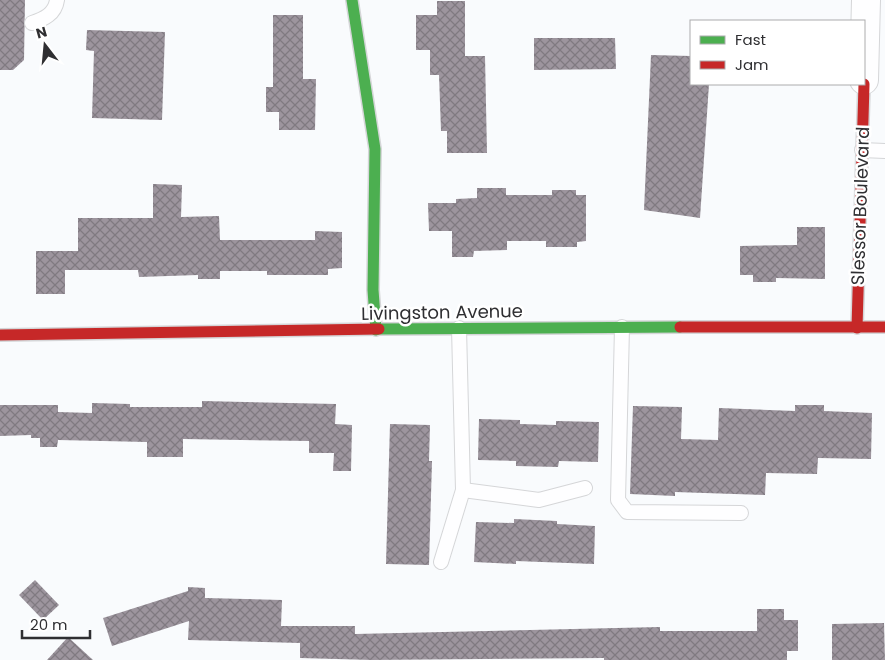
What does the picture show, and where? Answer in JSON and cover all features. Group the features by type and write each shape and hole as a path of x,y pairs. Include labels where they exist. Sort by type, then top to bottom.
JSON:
{"main road":[{"path":"352,0 375,149 373,290 376,330"},
{"name":"Slessor Boulevard","path":"857,328 864,85"},
{"name":"Livingston Avenue","path":"0,335 459,328 885,327"}],"street":[{"path":"865,40 866,0"}],"lane":[{"path":"32,23 46,18 57,4 57,0"},
{"path":"862,150 885,151"},
{"path":"622,327 618,500 628,512 741,513"},
{"path":"441,562 463,490 459,328"},
{"path":"463,490 540,500 585,488"}],"building":[{"path":"0,0 25,0 24,60 13,70 0,70"},
{"path":"437,1 465,1 465,56 485,56 487,153 447,153 447,131 441,131 439,75 430,75 430,50 416,50 416,15 437,15"},
{"path":"273,15 303,15 303,79 316,79 315,130 279,130 279,112 266,112 266,87 273,87"},
{"path":"87,30 165,32 162,120 92,118 94,51 86,50"},
{"path":"534,38 615,38 616,69 534,70"},
{"path":"651,55 690,56 690,85 709,85 700,218 644,210"},
{"path":"153,184 182,185 181,217 219,216 220,240 315,240 315,231 342,232 342,268 328,269 328,275 267,275 267,271 220,271 220,279 198,279 198,275 139,277 138,270 65,270 65,294 36,294 36,251 78,251 78,218 153,218"},
{"path":"477,188 506,188 506,195 552,195 552,190 576,190 576,195 586,195 586,241 577,242 577,247 546,247 546,241 507,241 507,250 474,251 473,257 452,257 452,231 429,231 428,203 456,203 456,199 477,198"},
{"path":"797,227 825,227 825,279 776,278 776,282 753,282 753,275 740,275 740,246 797,245"},
{"path":"202,401 336,404 335,424 352,425 351,471 333,471 334,453 309,453 309,441 183,439 183,457 147,457 147,442 58,440 57,447 40,447 40,438 31,438 31,435 0,436 0,405 58,405 58,412 92,413 92,403 130,404 130,407 202,407"},
{"path":"795,405 824,405 824,411 872,413 871,459 818,458 817,474 766,473 765,495 675,492 675,496 630,494 633,406 682,407 681,439 718,440 719,408 795,411"},
{"path":"479,419 520,420 520,424 556,425 556,421 599,422 598,462 559,461 558,467 516,466 516,461 478,460"},
{"path":"390,424 430,425 429,461 432,461 429,565 386,564"},
{"path":"514,519 557,521 557,524 595,526 594,564 516,561 516,564 474,562 476,522 514,523"},
{"path":"35,580 59,605 43,620 19,595"},
{"path":"188,587 205,588 205,598 282,600 281,626 355,626 355,634 660,627 660,631 757,631 757,609 784,609 784,620 798,620 798,651 787,651 787,660 604,660 604,658 372,660 300,658 300,643 188,640 189,621 112,646 103,618 188,591"},
{"path":"884,623 885,660 832,660 832,624"},
{"path":"68,637 93,660 47,660"}],"traffic: fast":[{"path":"352,0 375,149 373,290 376,330"},
{"path":"379,329 680,327"}],"traffic: jam":[{"path":"857,328 864,85"},
{"path":"680,327 885,327"},
{"path":"0,335 379,329"}]}
